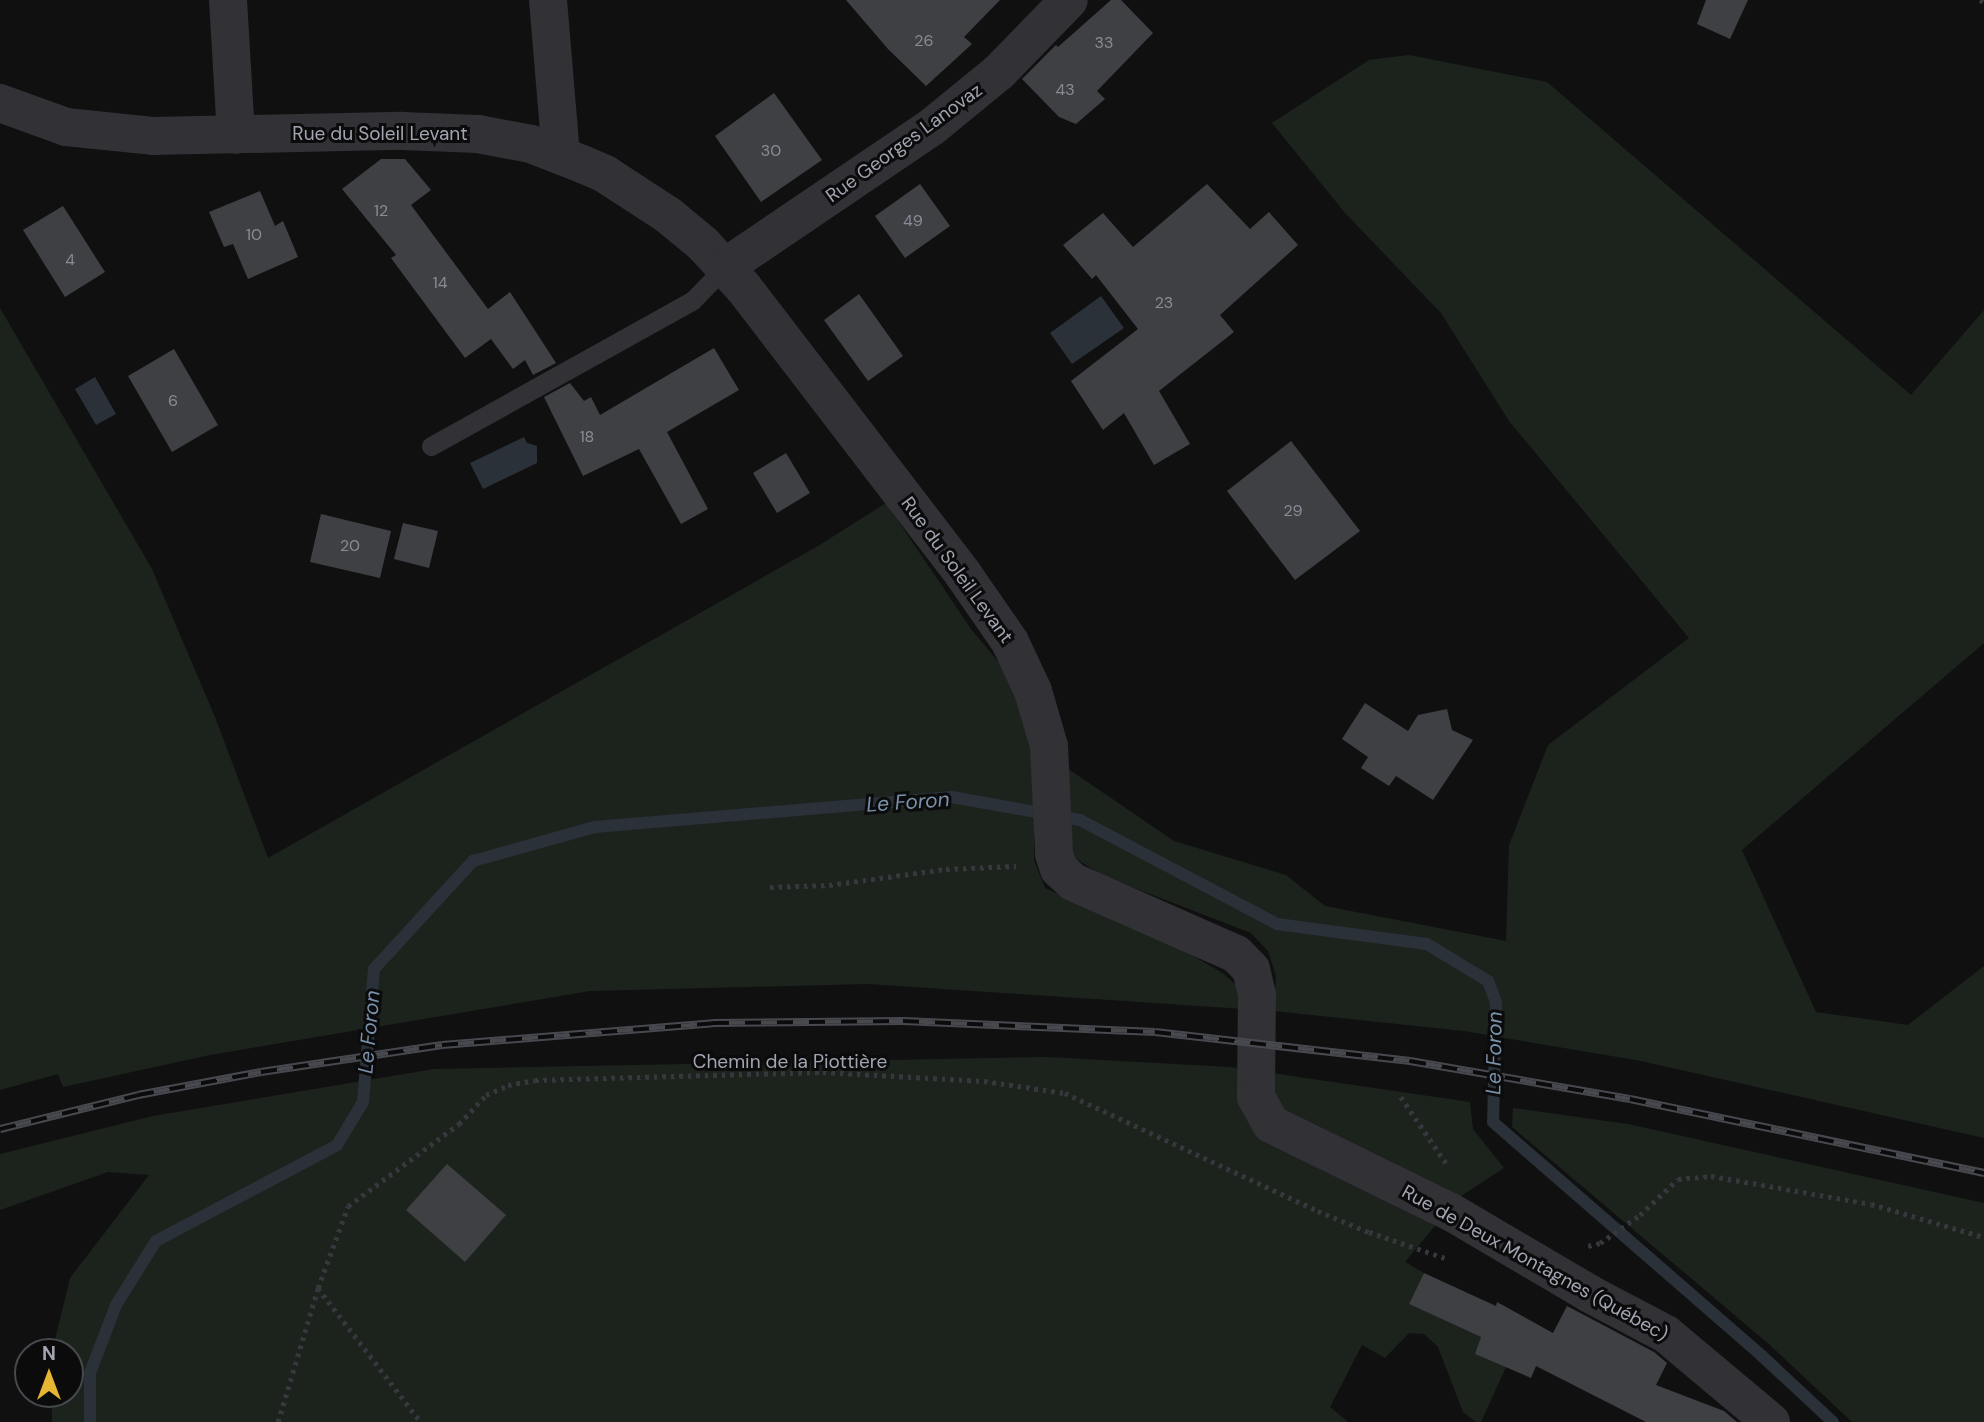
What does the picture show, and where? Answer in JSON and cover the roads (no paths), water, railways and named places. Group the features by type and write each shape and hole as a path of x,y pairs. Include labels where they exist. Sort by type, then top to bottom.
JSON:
{"street":[{"path":"228,0 236,135"},
{"path":"548,0 561,155"},
{"name":"Rue Georges Lanovaz","path":"725,267 933,126 999,72 1069,0"},
{"name":"Rue du Soleil Levant","path":"0,103 55,123 98,131 153,136 452,131 505,138 561,155 605,174 649,202 703,244 725,267 999,623 1033,691 1049,746 1056,861 1073,882 1236,954 1251,970 1256,981 1257,1016"},
{"name":"Rue de Deux Montagnes (Québec)","path":"1257,1016 1256,1097 1271,1124 1451,1212 1666,1334 1771,1422"}],"lane":[{"path":"431,446 692,301 725,267"}],"waterway":[{"name":"Le Foron","path":"90,1422 90,1373 116,1305 156,1241 337,1145 363,1102 374,969 473,861 595,827 952,797 1080,820 1277,924 1427,944 1488,981 1496,1002 1493,1122 1762,1356 1833,1422"}],"railway":[{"path":"0,1129 138,1095 261,1072 442,1045 713,1023 903,1021 1155,1032 1410,1061 1630,1099 1984,1173"}]}
